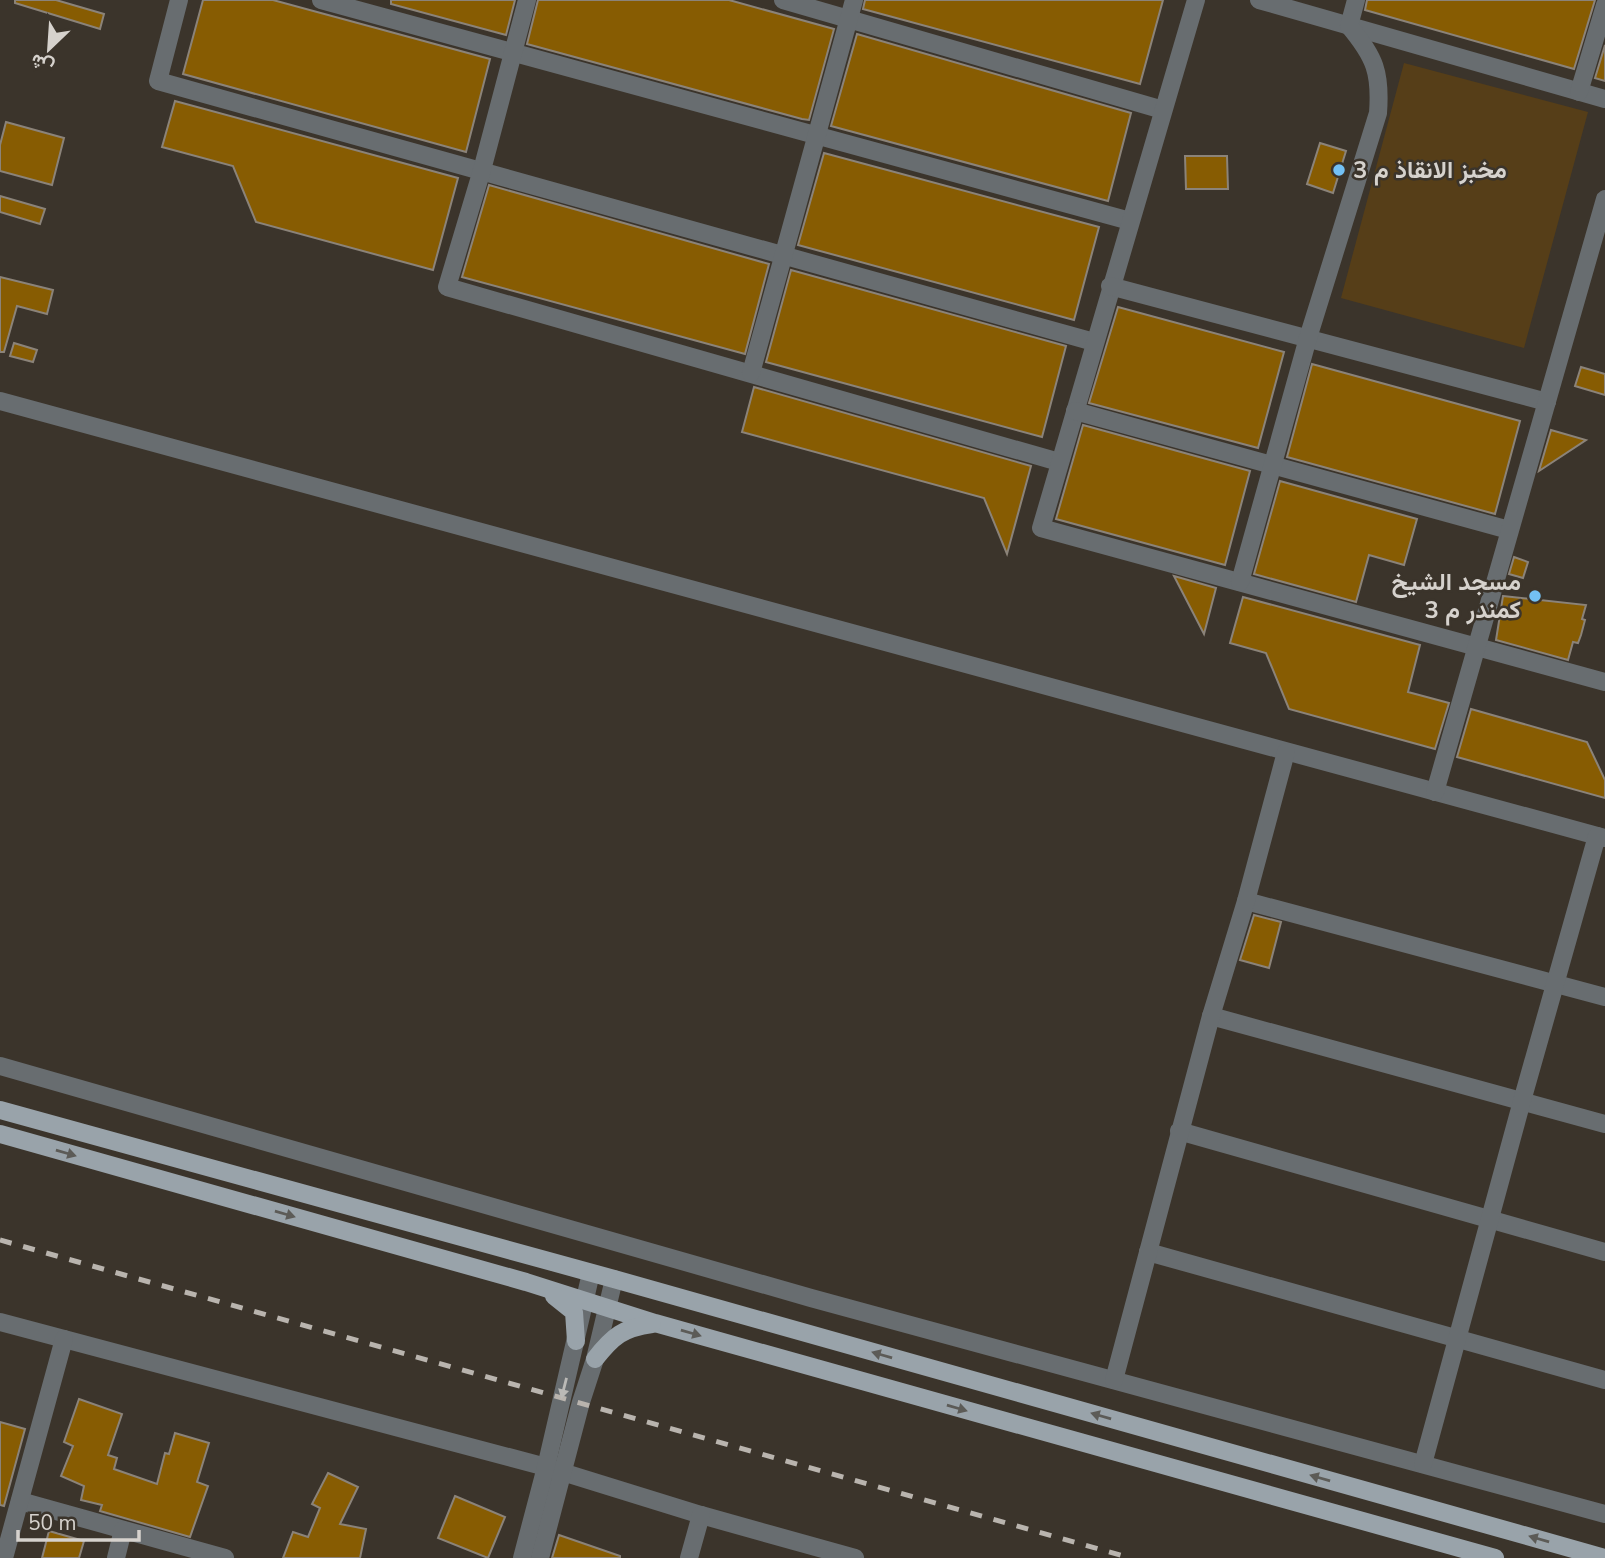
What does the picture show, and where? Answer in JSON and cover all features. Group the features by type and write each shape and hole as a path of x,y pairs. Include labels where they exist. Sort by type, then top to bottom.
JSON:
{"main road":[{"path":"0,1110 614,1279 1605,1558"},
{"path":"0,1134 526,1282 655,1323 1495,1558"},
{"path":"526,1282 564,1302 574,1312 576,1341"},
{"path":"595,1359 610,1340 630,1327 655,1323"}],"street":[{"path":"179,0 158,81 1094,342"},
{"path":"321,0 1130,221"},
{"path":"527,0 482,170 447,287 1059,462"},
{"path":"783,0 1163,110"},
{"path":"751,373 854,0"},
{"path":"1196,0 1041,528 1605,682"},
{"path":"1259,0 1605,99"},
{"path":"1349,26 1356,0"},
{"path":"1579,92 1605,5"},
{"path":"1240,582 1308,338 1378,113 1380,92 1375,63 1367,47 1349,26"},
{"path":"1435,792 1605,199"},
{"path":"1110,286 1546,402"},
{"path":"0,401 1601,837 1521,1101 1423,1464"},
{"path":"1075,411 1509,530"},
{"path":"1114,1380 1211,1016 1246,901 1286,752"},
{"path":"1246,901 1605,997"},
{"path":"1211,1016 1605,1124"},
{"path":"0,1066 671,1259 1605,1514"},
{"path":"1180,1131 1605,1252"},
{"path":"1148,1252 1605,1380"},
{"path":"540,1558 576,1341 591,1273"},
{"path":"522,1558 581,1402 595,1359 614,1279"},
{"path":"0,1322 555,1469 701,1515 855,1558"},
{"path":"4,1558 64,1339"},
{"path":"20,1501 225,1558"},
{"path":"689,1558 701,1515"},
{"path":"116,1558 123,1530"}],"shaded area":[{"path":"1404,63 1588,112 1524,348 1341,298"}],"building":[{"path":"15,0 56,0 104,14 100,29 15,3"},
{"path":"203,0 273,0 490,59 466,152 183,74"},
{"path":"391,0 515,0 506,35 391,4"},
{"path":"538,0 729,0 834,29 809,120 527,44"},
{"path":"865,0 1163,0 1140,84 863,9"},
{"path":"1367,0 1595,0 1574,69 1365,10"},
{"path":"857,34 1131,113 1108,201 831,126"},
{"path":"1605,45 1605,81 1595,78"},
{"path":"175,101 458,178 433,270 256,222 233,166 162,147"},
{"path":"6,122 64,138 52,185 0,171 0,145"},
{"path":"1320,143 1346,151 1333,193 1307,184"},
{"path":"824,153 1099,227 1074,320 798,245"},
{"path":"1185,156 1227,156 1228,189 1186,189"},
{"path":"489,185 769,264 745,354 462,277"},
{"path":"0,196 45,209 40,224 0,212"},
{"path":"791,270 1066,346 1042,437 766,362"},
{"path":"0,277 53,290 47,314 17,306 4,352 0,352"},
{"path":"1118,307 1284,352 1258,448 1089,403"},
{"path":"14,343 37,350 33,362 10,356"},
{"path":"1312,364 1520,421 1495,514 1287,457"},
{"path":"1581,367 1605,374 1605,395 1575,386"},
{"path":"754,387 1031,466 1007,554 984,498 742,432"},
{"path":"1083,425 1250,471 1225,565 1056,519"},
{"path":"1551,430 1586,440 1539,471"},
{"path":"1280,481 1417,519 1404,565 1369,555 1356,602 1254,574"},
{"path":"1514,557 1528,562 1523,578 1509,574"},
{"path":"1174,576 1216,588 1204,634"},
{"path":"1503,596 1586,605 1581,635 1578,643 1573,642 1568,660 1496,640"},
{"path":"1243,597 1420,645 1408,692 1449,703 1435,749 1289,709 1266,653 1230,643"},
{"path":"1471,709 1587,742 1605,780 1605,798 1457,757"},
{"path":"1254,915 1281,922 1269,968 1240,960"},
{"path":"79,1399 122,1414 108,1455 117,1458 114,1469 157,1484 165,1453 169,1454 175,1433 209,1443 197,1482 208,1486 190,1537 100,1511 102,1505 81,1500 84,1486 61,1476 73,1446 64,1442"},
{"path":"0,1422 25,1429 4,1506 0,1505"},
{"path":"328,1473 358,1487 340,1524 366,1529 360,1558 283,1558 293,1532 308,1537 320,1508 312,1504"},
{"path":"455,1496 505,1517 488,1558 438,1538"},
{"path":"49,1531 84,1541 79,1558 42,1558"},
{"path":"559,1535 620,1556 620,1558 552,1558"}],"railway":[{"path":"0,1240 1131,1558"}],"place":[{"name":"مخبز الانقاذ م 3","path":"1339,170"},
{"name":"مسجد الشيخ كمندر م 3","path":"1535,596"}]}
